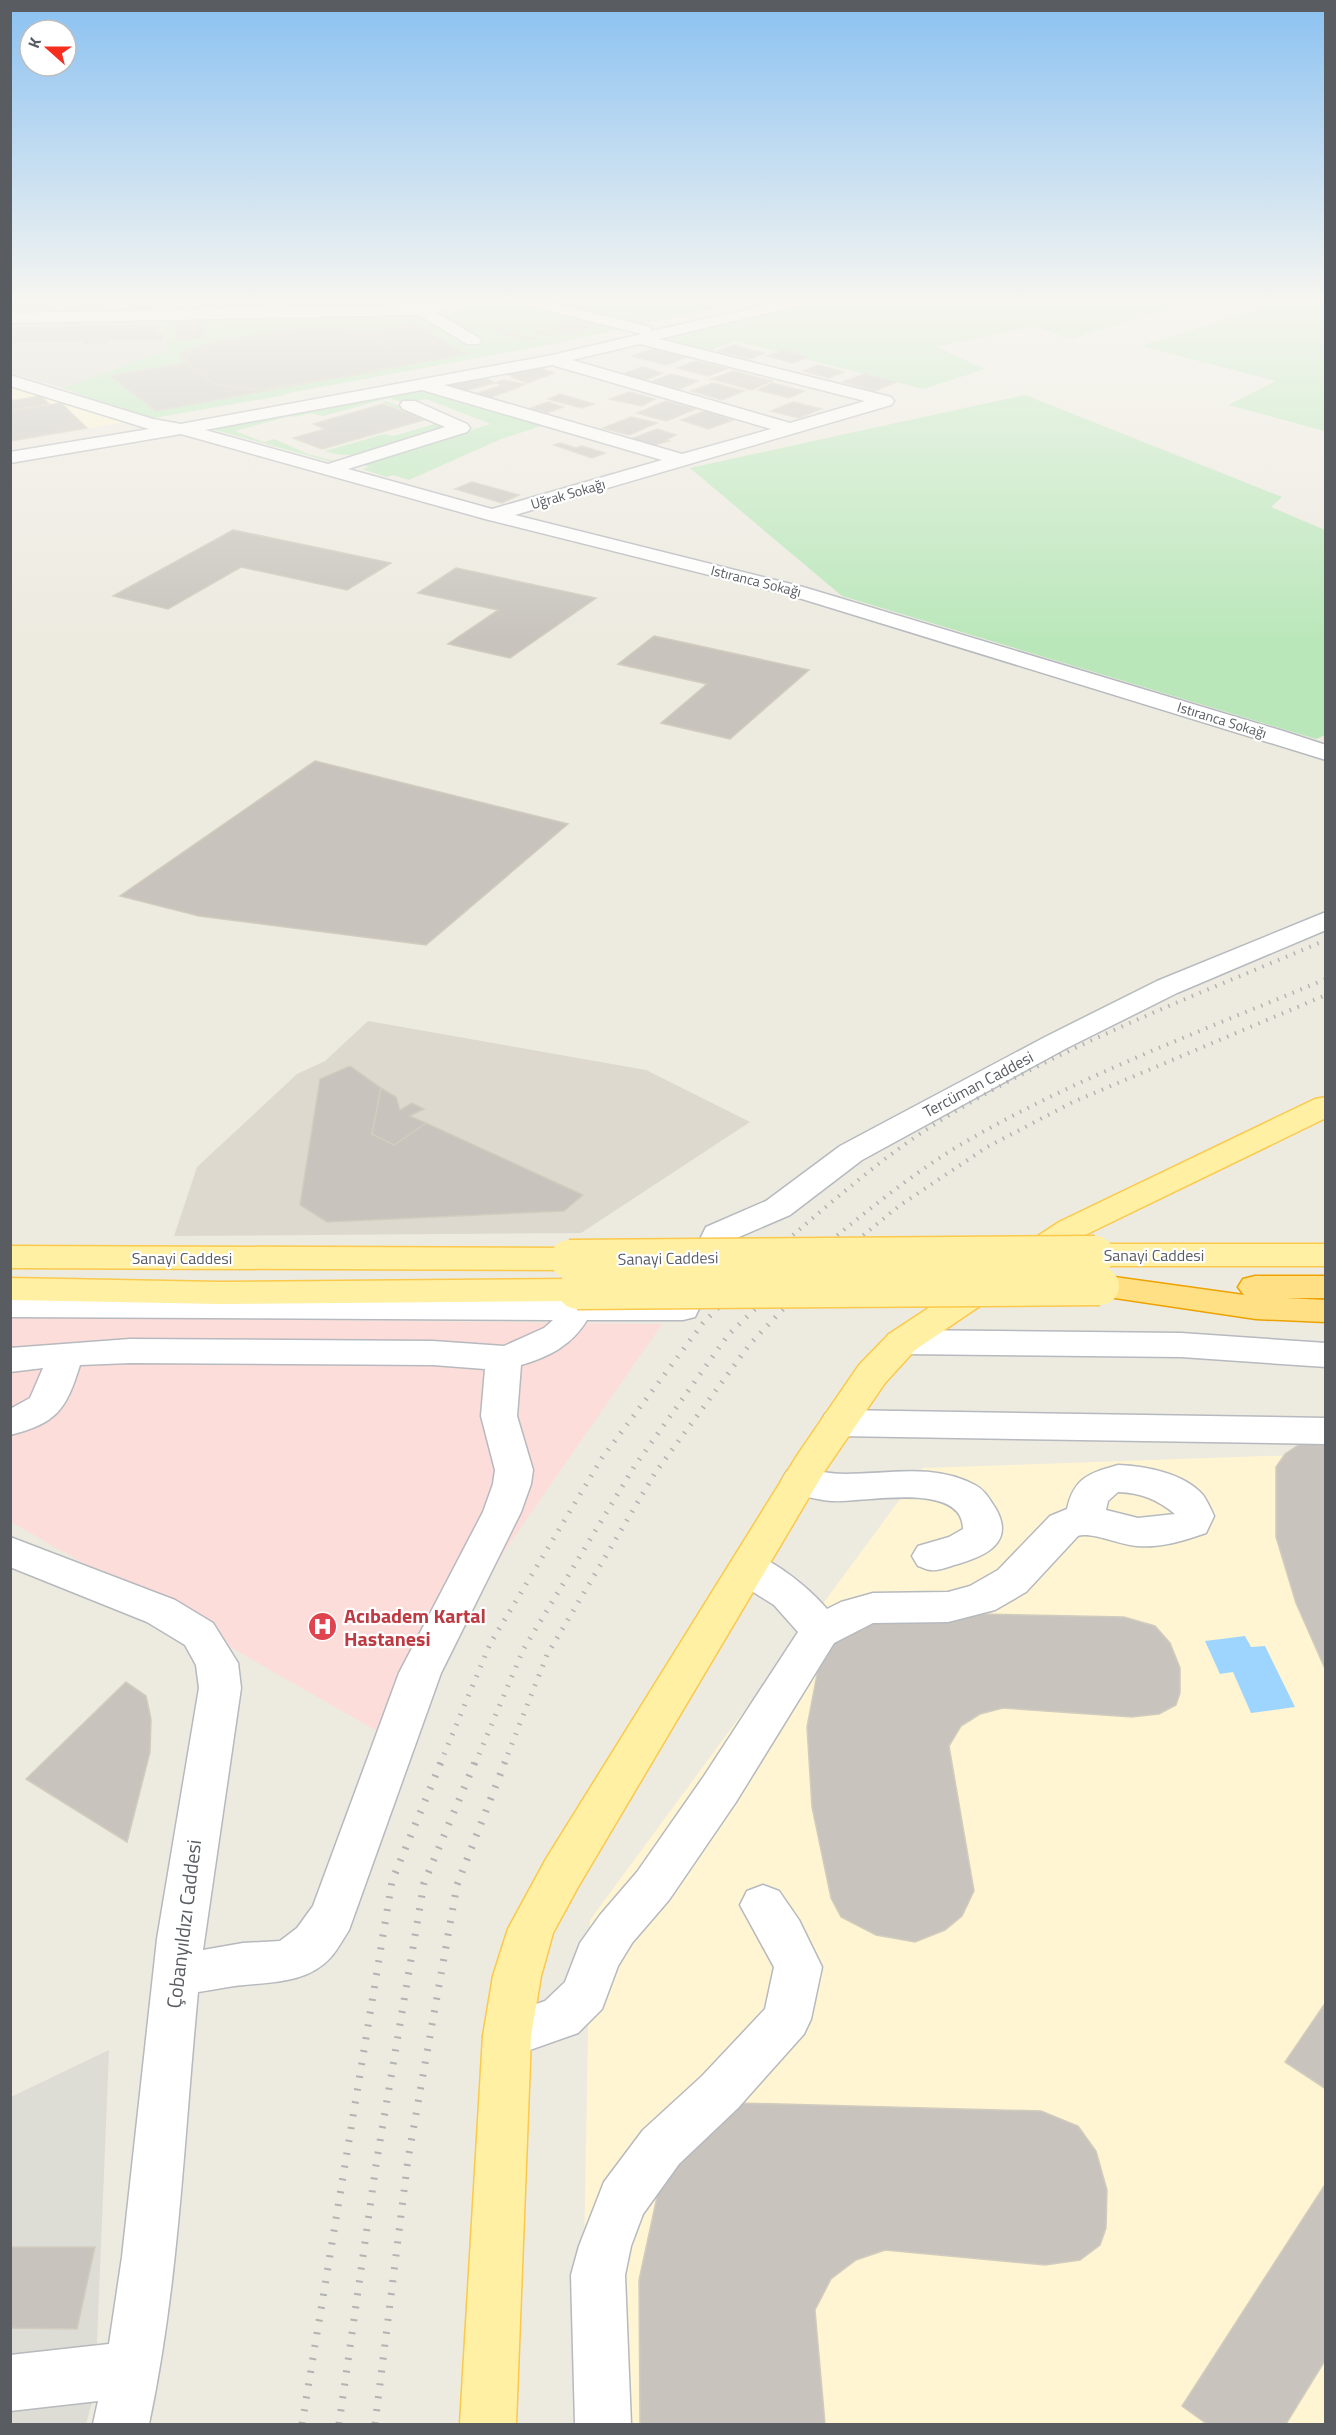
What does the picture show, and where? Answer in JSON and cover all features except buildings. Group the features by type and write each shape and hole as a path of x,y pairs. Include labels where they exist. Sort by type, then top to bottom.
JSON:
{"highway":[{"path":"1098,1270 1326,1287"},
{"path":"1098,1270 1256,1308 1326,1311"}],"main road":[{"path":"488,2424 507,2036 517,1976 531,1929 593,1819 748,1570 800,1481 872,1374 902,1342 1071,1229 1326,1106"},
{"name":"Sanayi Caddesi","path":"10,1289 220,1293 574,1286 1098,1270 1326,1255"},
{"name":"Sanayi Caddesi","path":"10,1257 574,1286"}],"street":[{"path":"117,414 150,424 181,429"},
{"path":"10,448 208,414"},
{"path":"10,458 263,414"},
{"path":"327,470 461,428 429,414"},
{"path":"523,414 685,461"},
{"path":"739,414 792,429"},
{"name":"Uğrak Sokağı","path":"492,515 843,414"},
{"name":"Istıranca Sokağı","path":"181,429 492,515 796,591 1326,753"},
{"name":"Tercüman Caddesi","path":"574,1286 683,1309 718,1234 778,1208 851,1153 1055,1043 1167,987 1326,920"},
{"path":"10,1306 574,1286 565,1328 546,1342 526,1352 504,1358 433,1353 130,1351 10,1360"},
{"path":"902,1342 1181,1345 1326,1355"},
{"path":"10,1422 23,1420 44,1407 52,1398 66,1354"},
{"path":"176,1975 243,1964 282,1962 301,1954 314,1943 333,1916 420,1673 502,1512 512,1484 514,1470 499,1416 504,1358"},
{"path":"838,1423 1326,1431"},
{"path":"800,1481 833,1487 868,1484 919,1485 951,1490 963,1495 972,1502 981,1518 984,1531 981,1537 972,1544 932,1556"},
{"path":"507,2036 561,2018 585,1994 597,1958 616,1929 653,1886 720,1789 820,1632 855,1613 873,1608 948,1607 981,1599 1011,1581 1064,1526 1085,1518"},
{"name":"Çobanyıldızı Caddesi","path":"10,1551 160,1611 199,1634 217,1663 220,1688 176,1975 162,2124 133,2369 121,2424"},
{"path":"748,1570 794,1597 811,1616 820,1632"},
{"path":"603,2424 598,2276 605,2246 622,2200 661,2147 720,2092 787,2019 798,1967 782,1934 763,1905"},
{"path":"10,2383 133,2369"}],"shaded area":[{"path":"11,414 98,414 124,422 11,442"},
{"path":"368,1021 646,1070 750,1122 581,1233 174,1236 197,1167 297,1074 325,1061"},
{"name":"Acıbadem Kartal Hastanesi","path":"11,1317 662,1324 379,1732 11,1522"},
{"path":"1325,1454 1325,2424 581,2424 590,1920 923,1468"},
{"path":"109,2050 95,2391 86,2424 11,2424 11,2097"}],"green space":[{"path":"133,414 179,414 148,419"},
{"path":"295,414 308,414 290,416 235,431 264,442 274,439 308,454 338,462 336,463 211,429"},
{"path":"410,414 418,414 451,427 371,452 355,455 325,451 384,434 393,436 435,424"},
{"path":"464,414 501,414 541,426 501,439 409,480 393,475 387,477 362,469 369,467 362,464 491,424"},
{"path":"939,414 1072,414 1282,497 1271,507 1325,530 1325,735 1316,739 842,596 690,468"},
{"path":"1260,414 1325,414 1325,431"}],"water":[{"path":"1245,1636 1251,1647 1265,1646 1295,1707 1251,1713 1233,1672 1220,1674 1205,1641"}],"railway":[{"path":"780,1246 897,1150 984,1095 1080,1046 1326,940"},
{"path":"824,1246 933,1162 1014,1115 1146,1053 1326,979"},
{"path":"850,1246 899,1206 987,1147 1073,1102 1326,995"},
{"path":"475,1764 523,1650 634,1467 728,1335 826,1244"},
{"path":"504,1764 547,1655 655,1473 750,1344 822,1268 852,1244"},
{"path":"440,1764 490,1644 602,1458 703,1323 780,1246"},
{"path":"302,2424 392,1881 441,1762"},
{"path":"339,2424 376,2165 424,1883 475,1762"},
{"path":"375,2424 408,2159 457,1885 505,1762"}],"place":[{"name":"Acıbadem Kartal Hastanesi","path":"323,1627"}]}
